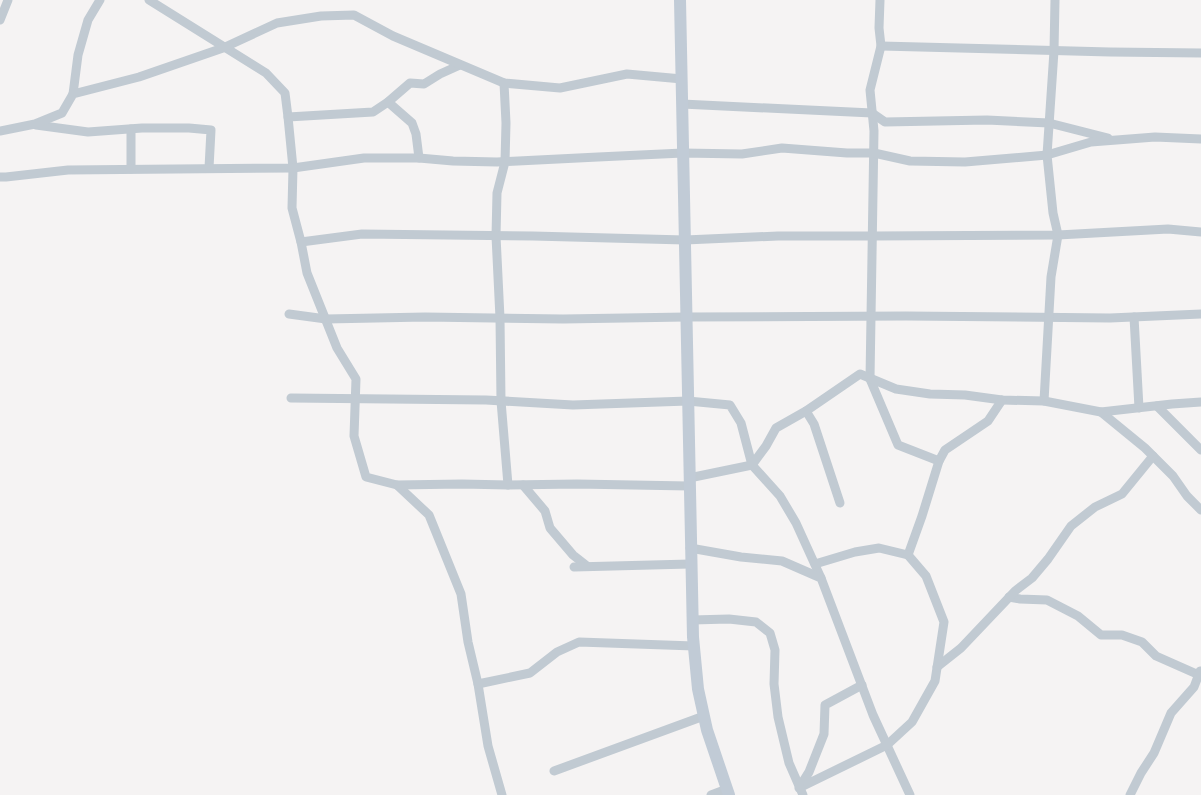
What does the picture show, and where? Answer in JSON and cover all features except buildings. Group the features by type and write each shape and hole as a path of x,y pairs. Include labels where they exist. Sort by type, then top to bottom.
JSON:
{"main road":[{"path":"680,0 692,620 698,689 707,730 728,792"}],"street":[{"path":"0,20 8,0"},
{"path":"0,131 35,124 62,112 73,94 78,55 88,20 100,0"},
{"path":"149,0 266,74 285,93 293,168 292,208 307,273 337,348 356,379 354,436 366,477 397,485 523,485 689,482 752,465 766,446 776,428 806,411 860,374 896,389 930,394 965,395 1002,400 1044,401 1101,412 1201,402"},
{"path":"880,0 881,46 870,90 874,131 870,379 898,445 940,461"},
{"path":"1044,401 1051,277 1058,235 1053,213 1048,155 1054,51 1055,0"},
{"path":"73,94 139,77 224,48 277,23 321,16 354,14 393,36 504,83 560,88 627,74 682,79"},
{"path":"881,46 1054,51 1201,53"},
{"path":"288,117 373,112 388,102 410,83 424,84 440,74 460,65"},
{"path":"504,83 506,123 505,162 497,193 496,236 500,318 501,401 508,485"},
{"path":"388,102 412,123 416,134 419,158"},
{"path":"682,104 872,114 885,122 987,120 1049,123 1115,140"},
{"path":"35,124 88,132 131,129 189,128 211,130 209,168"},
{"path":"131,129 131,169"},
{"path":"0,177 68,170 293,168 364,158 419,158 454,161 505,162 598,156 683,153 742,154 782,148 847,154 874,153 910,161 965,162 1048,155 1091,142 1155,137 1201,140"},
{"path":"301,242 362,234 685,240 778,236 1058,235 1168,229 1201,232"},
{"path":"289,314 326,319 425,317 563,319 686,317 1110,318 1201,314"},
{"path":"1134,317 1139,408"},
{"path":"291,398 501,401 574,405 688,401 730,405 741,424 752,465 780,496 796,523 815,564 873,715 910,795"},
{"path":"908,555 945,450 988,421 1002,400"},
{"path":"1157,406 1201,450"},
{"path":"806,411 814,424 840,503"},
{"path":"1101,412 1145,448 1173,476 1187,496 1201,510"},
{"path":"937,667 961,648 1015,591 1032,578 1048,559 1070,526 1095,507 1122,494 1153,456"},
{"path":"397,485 428,515 461,594 468,642 478,684 488,746 502,795"},
{"path":"523,485 544,511 550,528 573,555 587,566"},
{"path":"690,548 741,557 782,562 821,578"},
{"path":"801,791 887,745 912,722 935,681 944,622 926,576 908,555 879,548 855,552 815,564"},
{"path":"574,567 690,564"},
{"path":"1009,597 1047,600 1078,616 1101,635 1122,635 1142,642 1156,656 1200,672 1194,687 1171,713 1154,753 1141,773 1130,795"},
{"path":"692,620 729,619 756,622 770,633 775,650 774,684 778,717 789,763 801,791"},
{"path":"478,684 530,673 557,652 579,642 694,646"},
{"path":"801,791 824,734 825,705 862,685"},
{"path":"554,771 704,716"},
{"path":"711,795 728,792"}]}
